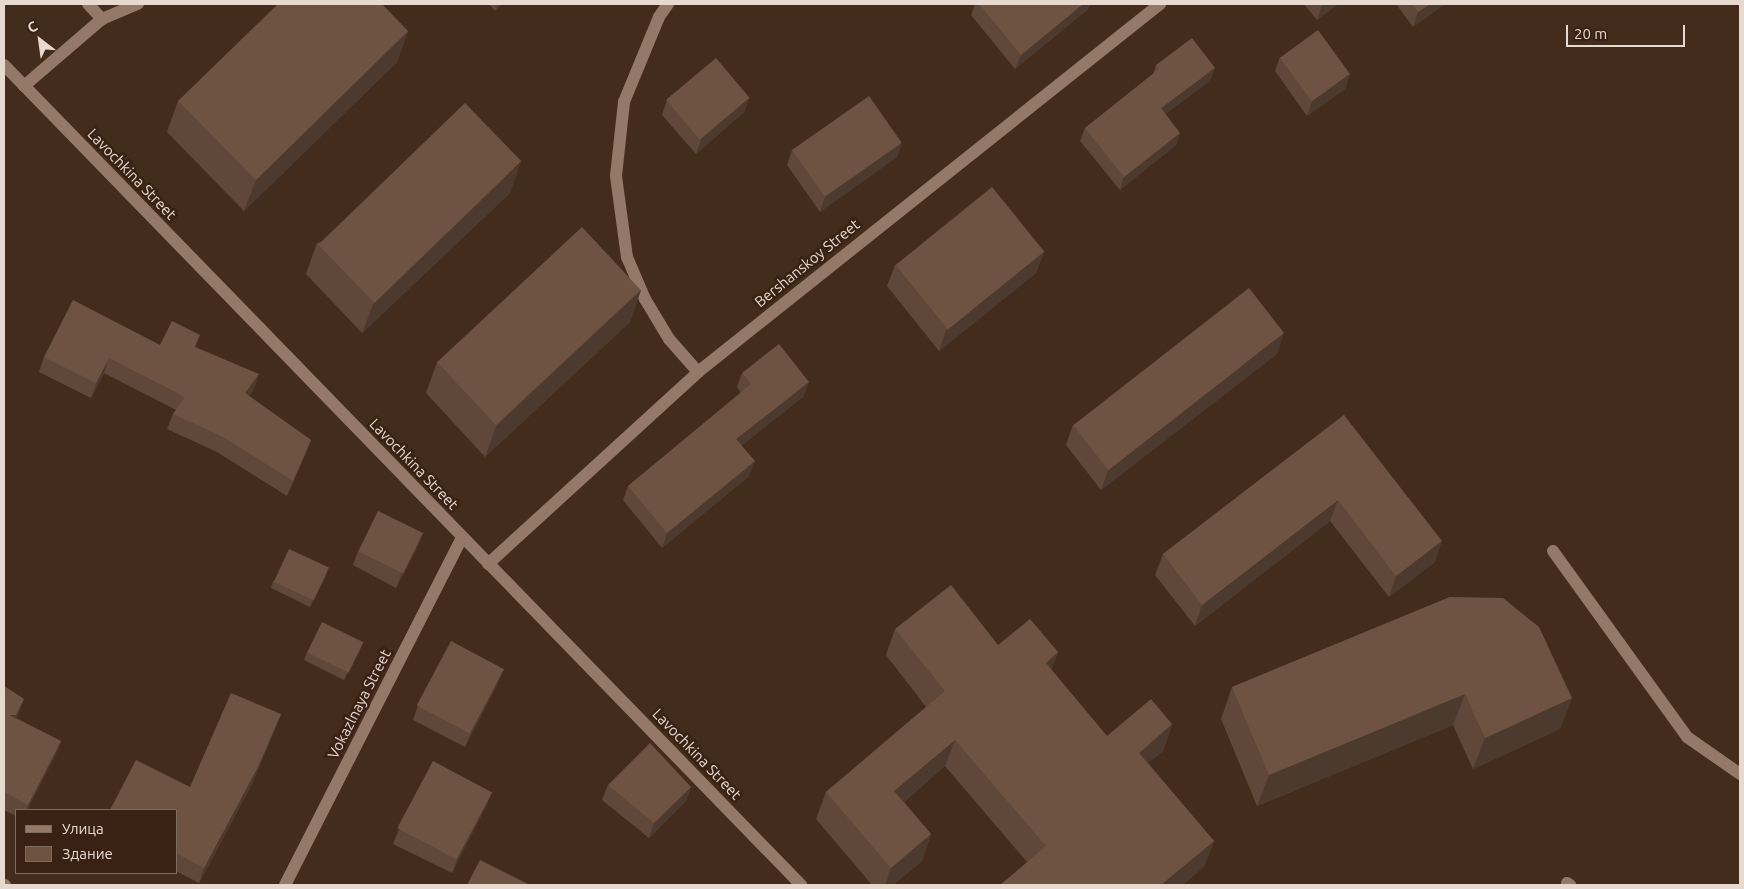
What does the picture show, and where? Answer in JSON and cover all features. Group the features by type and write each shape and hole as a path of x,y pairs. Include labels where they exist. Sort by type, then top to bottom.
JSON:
{"street":[{"path":"88,4 102,18"},
{"path":"24,86 102,18 138,4"},
{"path":"668,4 659,17 624,102 616,176 627,257 645,299 669,339 698,372"},
{"name":"Bershanskoy Street","path":"488,564 698,372 1160,4"},
{"name":"Lavochkina Street","path":"4,65 802,885"},
{"name":"Vokazlnaya Street","path":"286,885 462,537"},
{"path":"1553,551 1687,737 1740,774"}],"building":[{"path":"278,4 382,4 408,31 256,180 178,101"},
{"path":"979,4 1083,4 1021,55"},
{"path":"1412,4 1430,4 1418,12"},
{"path":"1318,30 1350,74 1312,101 1280,58"},
{"path":"1192,38 1215,68 1161,108 1180,133 1124,177 1085,128 1159,69 1156,65"},
{"path":"716,58 749,98 700,140 666,100"},
{"path":"869,96 902,143 825,197 792,150"},
{"path":"465,103 521,161 375,303 318,245"},
{"path":"992,187 1044,252 948,330 896,265"},
{"path":"582,227 641,290 496,425 437,362"},
{"path":"1249,288 1284,333 1108,470 1073,425"},
{"path":"73,300 160,345 172,321 200,335 195,347 259,374 245,393 311,440 293,481 223,437 173,414 185,397 109,358 96,383 44,357"},
{"path":"779,344 809,382 736,439 755,461 667,533 628,486 751,384 742,373"},
{"path":"1344,415 1442,541 1396,576 1338,500 1202,605 1163,554"},
{"path":"378,511 423,533 403,573 358,551"},
{"path":"289,549 329,568 314,600 274,582"},
{"path":"951,585 998,645 1030,619 1058,652 1046,663 1107,736 1151,699 1172,724 1139,753 1214,841 1161,885 1000,885 1046,846 955,740 894,791 931,834 891,868 826,792 945,691 895,629"},
{"path":"1450,597 1503,598 1539,627 1572,698 1485,738 1465,694 1269,775 1232,687"},
{"path":"322,622 363,642 348,673 307,653"},
{"path":"451,641 504,669 470,734 417,705"},
{"path":"4,686 24,699 16,715 9,715 61,741 28,805 4,792"},
{"path":"231,693 281,714 257,769 204,868 178,854 178,809 111,809 136,760 190,787"},
{"path":"650,743 691,787 654,823 608,785"},
{"path":"433,761 492,792 456,860 397,828"},
{"path":"480,860 530,885 467,885"}]}
